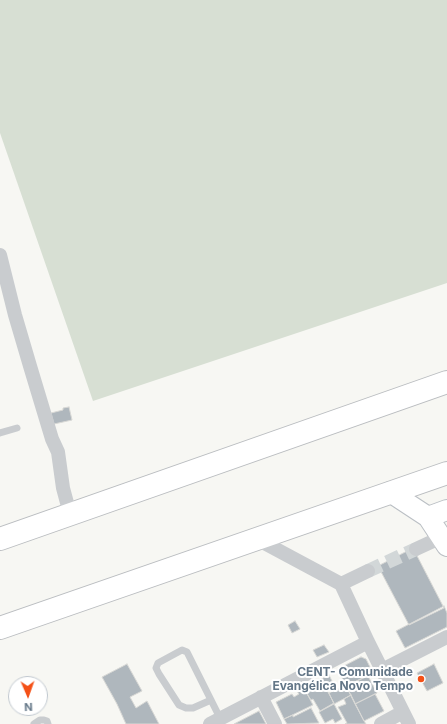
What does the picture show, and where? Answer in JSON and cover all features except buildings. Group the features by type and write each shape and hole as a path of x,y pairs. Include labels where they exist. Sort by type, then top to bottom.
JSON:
{"highway":[{"path":"0,539 447,382"},
{"path":"0,628 447,473"}],"main road":[{"path":"390,492 428,517 445,542"},
{"path":"428,517 447,510"}],"street":[{"path":"0,255 32,374 52,439 58,452 63,488 70,514"},
{"path":"257,539 341,584 406,718 381,724"},
{"path":"416,549 445,542"},
{"path":"341,584 368,571"},
{"path":"382,670 447,637"},
{"path":"215,721 368,642"},
{"path":"261,697 275,724"}],"lane":[{"path":"0,433 17,428"},
{"path":"211,700 193,708 186,708 179,705 159,674 156,668 158,664 182,650 187,652 211,700 215,721"},
{"path":"34,724 40,720 47,721 48,724"}],"shaded area":[{"path":"0,0 447,0 447,283 93,401 0,133"}],"tunnel":[{"path":"368,571 416,549"}],"place":[{"name":"CENT- Comunidade Evangélica Novo Tempo","path":"421,679"}]}
